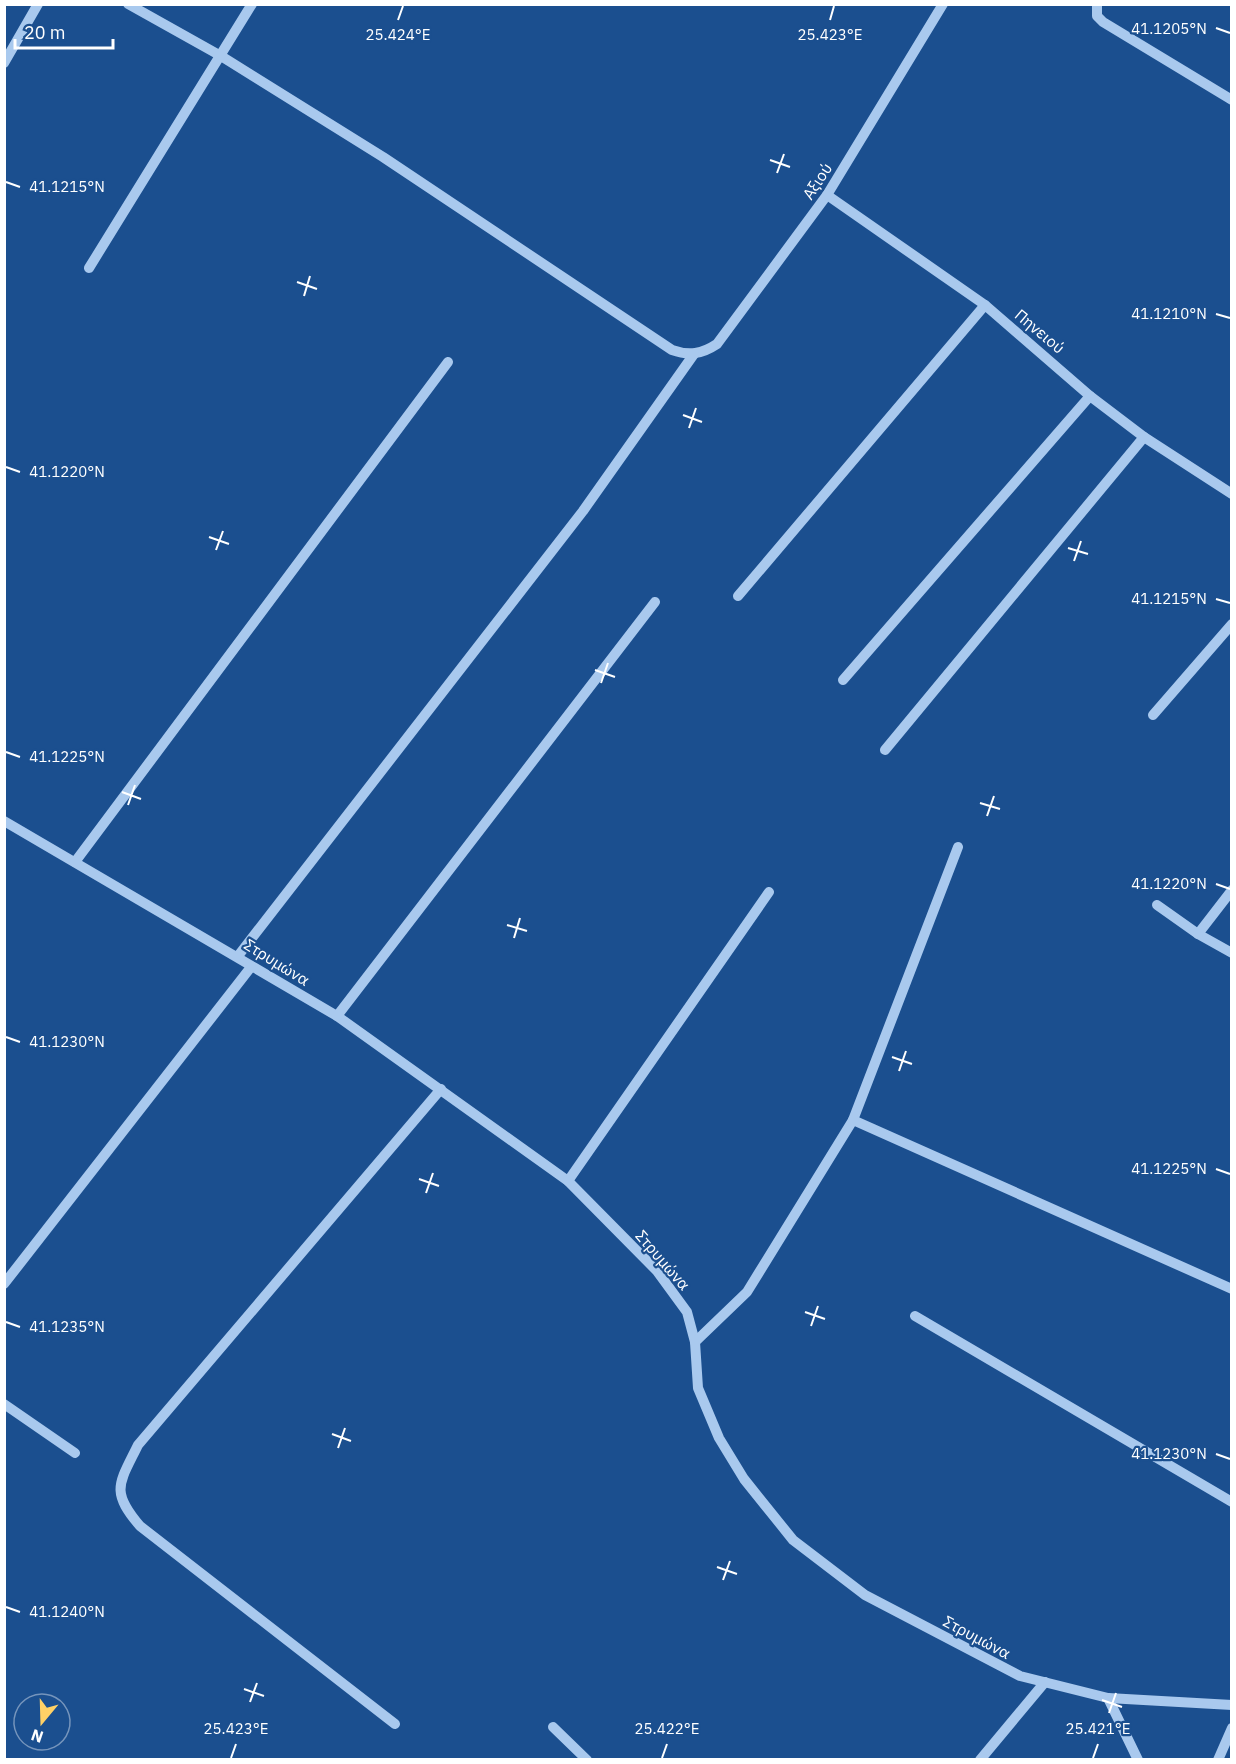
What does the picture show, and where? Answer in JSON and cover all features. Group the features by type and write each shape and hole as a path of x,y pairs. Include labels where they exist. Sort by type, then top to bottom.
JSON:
{"street":[{"path":"4,63 39,4"},
{"path":"128,4 221,56 383,157 672,350 694,354 584,511 238,956"},
{"path":"89,268 252,4"},
{"name":"Αξιού","path":"694,354 707,351 717,344 827,195 943,4"},
{"path":"1097,4 1097,16 1103,22 1232,100"},
{"name":"Πηνειού","path":"827,195 986,305 1090,396 1144,438 1232,494"},
{"path":"738,596 986,305"},
{"path":"75,862 448,362"},
{"path":"843,680 1090,396"},
{"path":"885,750 1144,438"},
{"path":"337,1016 655,602"},
{"path":"1153,715 1232,624"},
{"name":"Στρυμώνα","path":"4,820 337,1016 568,1181 657,1271 687,1312 695,1342 698,1388 718,1438 744,1479 792,1540 865,1595 1020,1676 1108,1698 1232,1705"},
{"path":"695,1342 747,1292 853,1120 958,847"},
{"path":"1198,934 1232,890"},
{"path":"568,1181 769,892"},
{"path":"1157,905 1198,934 1232,953"},
{"path":"4,1284 251,967"},
{"path":"395,1724 140,1526 125,1508 120,1489 138,1445 441,1089"},
{"path":"853,1120 1232,1290"},
{"path":"915,1316 1232,1502"},
{"path":"4,1404 75,1453"},
{"path":"980,1760 1044,1682"},
{"path":"1108,1698 1138,1760"},
{"path":"553,1726 587,1760"},
{"path":"1218,1760 1232,1728"}]}
